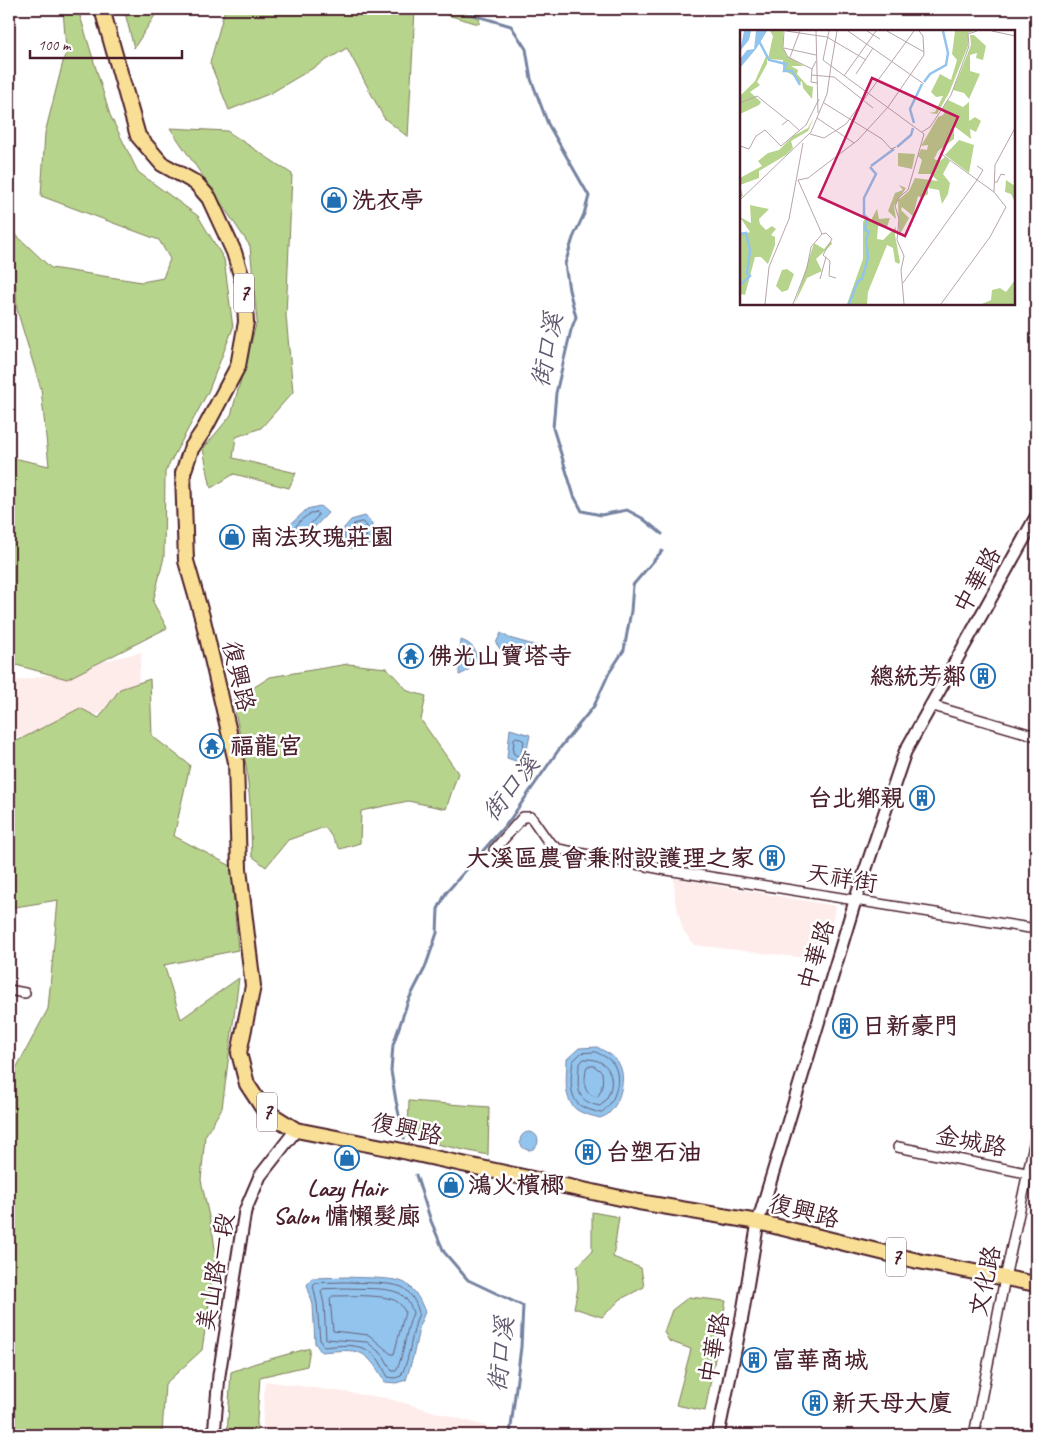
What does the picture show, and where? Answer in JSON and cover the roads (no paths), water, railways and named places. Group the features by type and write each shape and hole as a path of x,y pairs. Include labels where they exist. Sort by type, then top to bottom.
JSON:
{"main road":[{"name":"復興路","path":"102,9 138,136 162,164 196,183 209,198 234,252 244,285 246,322 238,366 205,428 191,449 183,474 186,561 201,614 236,762 239,869 253,986 239,1053 247,1084 264,1110 296,1130 403,1151 630,1201 758,1222 885,1254 1036,1284"}],"street":[{"name":"中華路","path":"718,1435 742,1318 758,1222 855,900 905,752 1036,517"},
{"path":"930,705 1036,736"},
{"name":"天祥街","path":"494,850 523,817 531,817 547,840 558,849 667,870 1036,929"},
{"path":"9,990 25,993"},
{"name":"美山路一段","path":"214,1435 219,1376 245,1211 260,1176 296,1130"},
{"name":"文化路","path":"974,1435 1005,1278 1032,1174 1036,1135"},
{"name":"金城路","path":"898,1147 1032,1174"}],"water":[{"path":"320,506 328,513 308,534 290,539 285,535 291,524 307,509"},
{"path":"365,516 372,523 371,544 362,548 349,548 344,539 344,528 351,520"},
{"path":"501,633 509,638 541,647 539,655 502,652 496,643"},
{"path":"461,640 473,648 476,658 471,668 459,675"},
{"path":"510,729 530,735 524,764 507,758"},
{"path":"597,1047 615,1058 621,1069 622,1076 621,1089 614,1108 600,1118 577,1110 569,1100 566,1086 567,1059 579,1048"},
{"path":"525,1132 533,1132 538,1137 536,1148 525,1150 520,1145 520,1137"},
{"path":"346,1277 400,1281 409,1286 418,1296 425,1312 420,1324 406,1380 396,1383 385,1382 366,1356 344,1350 321,1352 315,1343 313,1305 307,1285 312,1278"}],"waterway":[{"name":"街口溪","path":"467,9 467,13 511,26 526,49 531,79 548,124 589,196 565,264 576,317 571,330 556,393 553,428 574,496 582,511 601,515 627,510 642,518 662,534"},
{"name":"街口溪","path":"404,1138 391,1071 393,1045 408,1001 425,968 437,933 438,909 446,893 509,821 560,748 594,706 609,673 624,650 631,611 633,585 662,551"},
{"name":"街口溪","path":"416,1175 431,1221 444,1252 468,1280 523,1306 521,1347 510,1435"}],"place":[{"name":"洗衣亭","path":"334,200"},
{"name":"南法玫瑰莊園","path":"232,537"},
{"name":"佛光山寶塔寺","path":"411,656"},
{"name":"總統芳鄰","path":"983,676"},
{"name":"福龍宮","path":"212,746"},
{"name":"台北鄉親","path":"922,798"},
{"name":"大溪區農會兼附設護理之家","path":"772,858"},
{"name":"日新豪門","path":"845,1026"},
{"name":"台塑石油","path":"588,1152"},
{"name":"Lazy Hair Salon 慵懶髮廊","path":"347,1158"},
{"name":"鴻火檳榔","path":"451,1185"},
{"name":"富華商城","path":"754,1360"},
{"name":"新天母大廈","path":"815,1403"}]}
